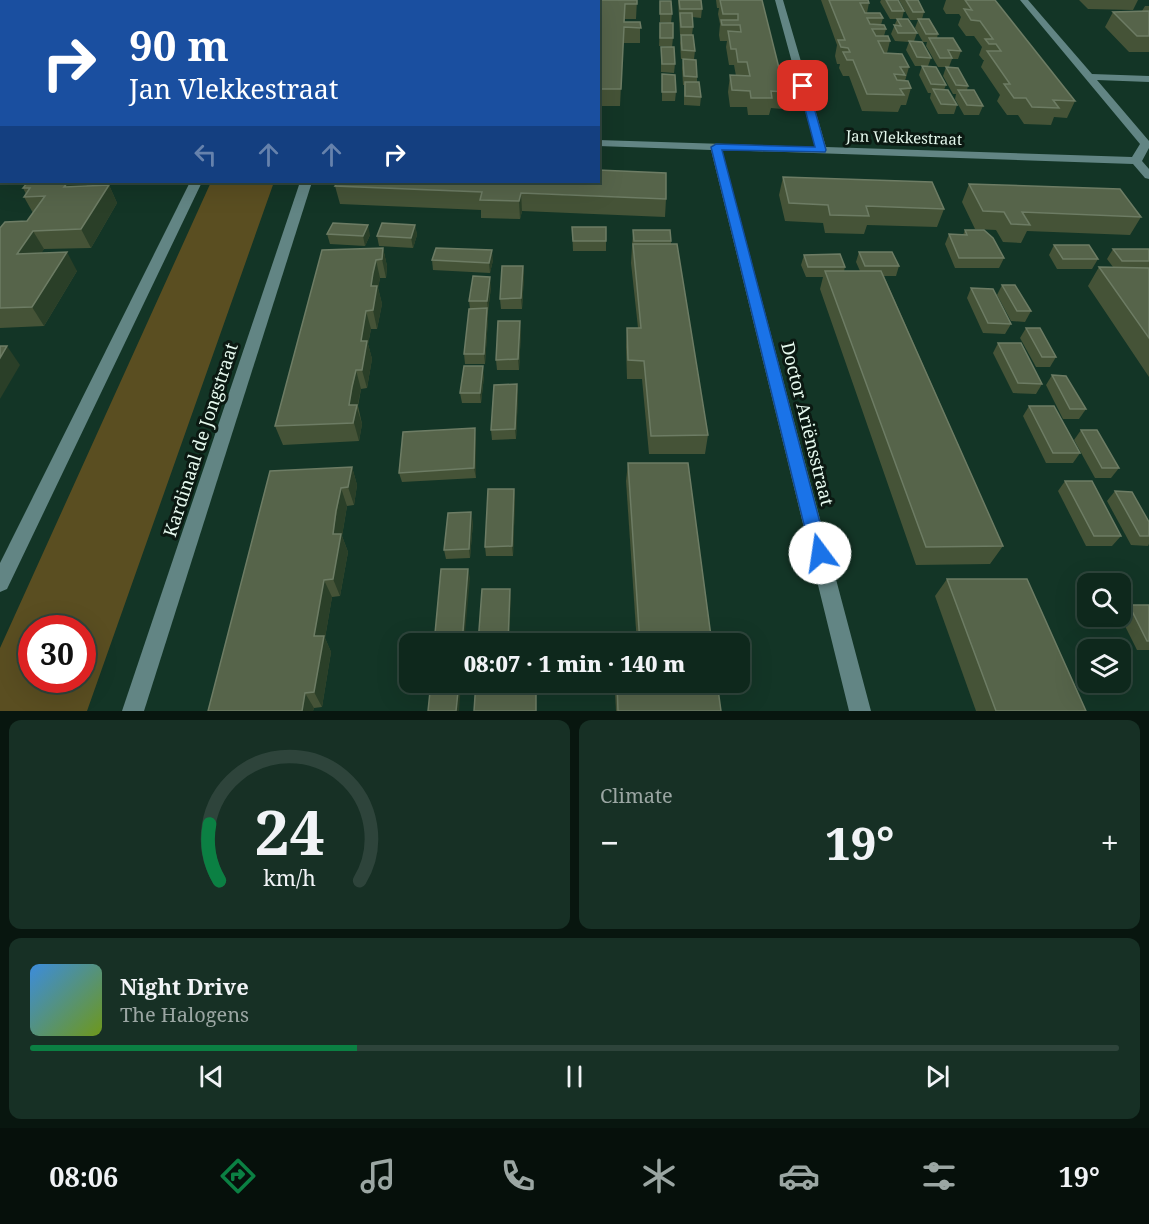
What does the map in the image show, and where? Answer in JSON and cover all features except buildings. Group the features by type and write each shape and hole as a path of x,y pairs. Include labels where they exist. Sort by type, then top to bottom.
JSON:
{"street":[{"path":"779,0 821,150"},
{"path":"1024,0 1146,144 1136,161 1149,176"},
{"path":"1090,77 1149,79"},
{"name":"Jan Vlekkestraat","path":"600,143 1136,161"},
{"name":"Doctor Ariënsstraat","path":"716,147 860,711"},
{"path":"0,583 196,183"},
{"name":"Kardinaal de Jongstraat","path":"133,711 306,183"}],"shaded area":[{"path":"211,183 274,183 96,686 96,615 18,615 18,693 93,693 87,711 0,711 0,648"}],"route":[{"path":"803,86 821,150 716,147 820,553"}]}
